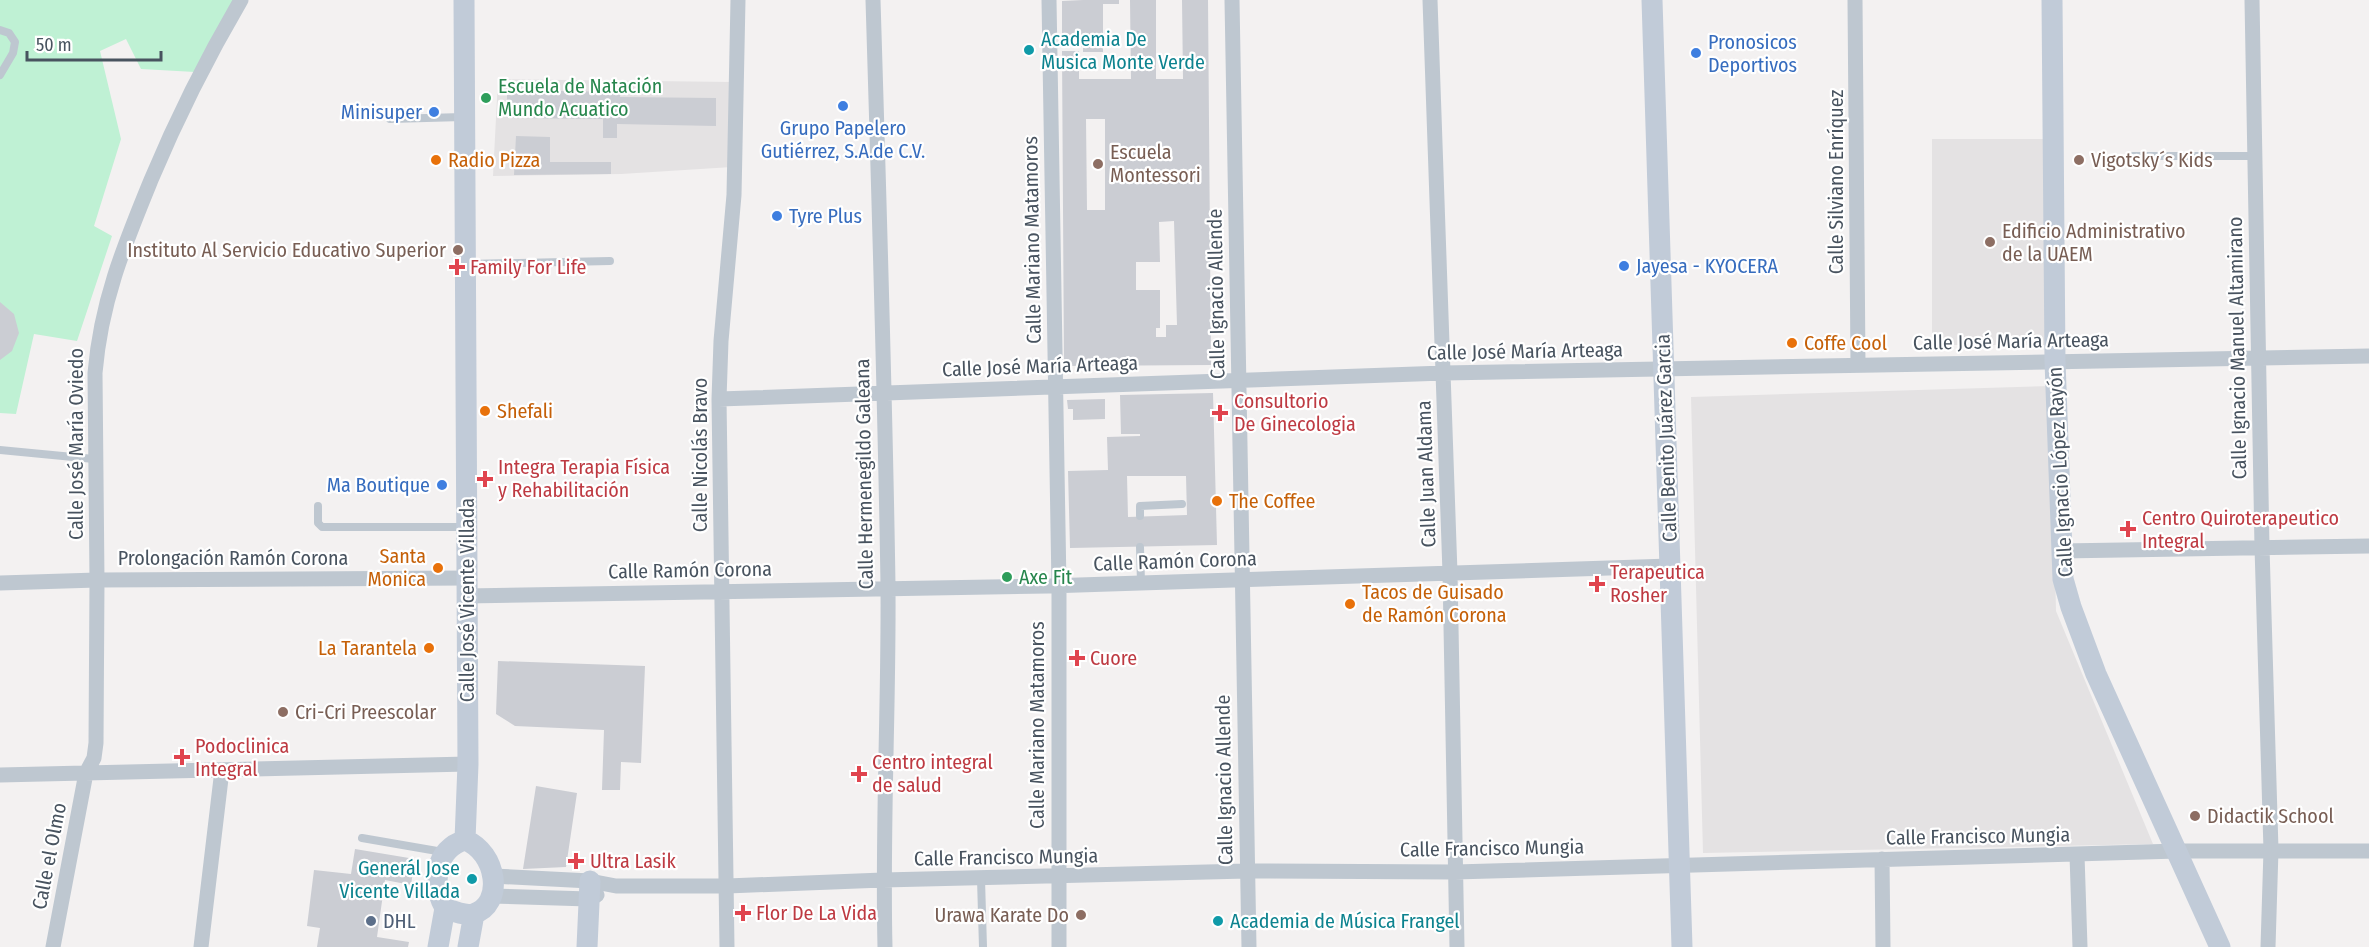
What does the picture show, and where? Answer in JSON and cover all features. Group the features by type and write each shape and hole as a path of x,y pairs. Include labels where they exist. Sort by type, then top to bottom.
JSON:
{"main road":[{"name":"Calle José Vicente Villada","path":"464,0 468,764 465,840"},
{"name":"Calle Benito Juárez Garcia","path":"1652,0 1682,947"},
{"name":"Calle Ignacio López Rayón","path":"2052,0 2055,361 2063,579 2096,674 2220,947"},
{"path":"465,840 475,843 488,857 492,886 483,907 474,914 465,914 445,908 440,900 437,874 445,852 456,843 465,840"},
{"path":"587,947 590,890"},
{"path":"438,947 445,908"},
{"path":"468,947 474,914"}],"street":[{"name":"Calle José María Oviedo","path":"86,773 94,758 96,743 98,580 94,459 95,373 105,304 124,244 171,134 220,34 241,0"},
{"name":"Calle Nicolás Bravo","path":"728,947 719,399 721,341 734,195 738,0"},
{"name":"Calle Hermenegildo Galeana","path":"873,0 885,391 888,588 883,880 885,947"},
{"name":"Calle Mariano Matamoros","path":"1050,0 1059,586 1059,947"},
{"name":"Calle Ignacio Allende","path":"1232,0 1249,947"},
{"name":"Calle Juan Aldama","path":"1430,0 1450,573 1457,947"},
{"name":"Calle Silviano Enríquez","path":"1856,0 1858,365"},
{"name":"Calle Ignacio Manuel Altamirano","path":"2252,0 2262,547 2271,850 2268,947"},
{"name":"Calle José María Arteaga","path":"719,399 885,391 1056,388 1444,373 2369,356"},
{"path":"2061,551 2369,546"},
{"name":"Calle Ramón Corona","path":"466,587 722,591 1059,586 1670,566"},
{"name":"Prolongación Ramón Corona","path":"0,583 98,580 466,587"},
{"path":"0,775 468,764"},
{"path":"201,947 222,770"},
{"name":"Calle el Olmo","path":"53,947 86,773"},
{"name":"Calle Francisco Mungia","path":"492,886 590,890 616,886 727,886 1247,871 1455,872 2178,851 2369,851"},
{"path":"2077,855 2080,947"},
{"path":"1882,859 1883,947"}],"lane":[{"path":"0,30 9,33 15,42 13,53 0,75"},
{"path":"390,119 465,117"},
{"path":"2133,156 2254,156"},
{"path":"466,264 610,261"},
{"path":"0,450 94,459"},
{"path":"1140,516 1140,506 1182,504"},
{"path":"318,506 318,523 322,527 467,526"},
{"path":"1140,547 1141,583"},
{"path":"362,838 445,852"},
{"path":"981,879 982,947"}],"shaded area":[{"path":"498,79 732,82 732,167 621,174 493,176"},
{"name":"Edificio Administrativo de la UAEM","path":"1932,139 2047,139 2047,345 1932,345"},
{"path":"2051,386 2056,611 2153,844 1703,853 1691,397"}],"green space":[{"path":"0,0 237,0 195,72 141,69 126,39 100,51 121,139 94,226 112,236 77,341 34,334 16,414 0,413"}],"building":[{"path":"1119,0 1119,4 1103,4 1103,52 1083,52 1083,47 1062,47 1062,1"},
{"path":"1130,0 1156,0 1156,79 1183,79 1182,0 1208,0 1211,365 1064,366 1062,51 1079,51 1079,79 1131,79","holes":["1086,119 1105,119 1105,210 1087,210","1174,221 1177,325 1166,325 1166,337 1156,337 1156,328 1160,328 1160,290 1136,290 1136,262 1160,262 1159,222"]},
{"path":"507,90 620,92 620,97 716,98 716,126 617,124 617,138 603,138 603,119 507,118"},
{"path":"516,136 550,137 550,162 611,162 611,174 514,175"},
{"path":"0,302 14,314 19,333 12,351 0,360"},
{"path":"1213,393 1217,545 1070,548 1068,471 1108,470 1107,437 1140,436 1140,434 1121,434 1120,395","holes":["1127,476 1186,476 1187,515 1128,517"]},
{"path":"1105,399 1105,419 1073,420 1073,409 1068,409 1067,400"},
{"path":"498,661 645,666 641,763 621,762 620,790 602,790 604,730 515,726 496,714"},
{"path":"536,786 577,793 566,867 523,869"},
{"path":"355,849 415,859 411,885 385,880 377,937 409,942 408,947 317,947 320,928 307,926 314,870 351,874"}],"place":[{"name":"Academia De Musica Monte Verde","path":"1029,50"},
{"name":"Pronosicos Deportivos","path":"1696,53"},
{"name":"Escuela de Natación Mundo Acuatico","path":"486,98"},
{"name":"Grupo Papelero Gutiérrez, S.A.de C.V.","path":"843,106"},
{"name":"Minisuper","path":"434,112"},
{"name":"Radio Pizza","path":"436,160"},
{"name":"Vigotsky´s Kids","path":"2079,160"},
{"name":"Escuela Montessori","path":"1098,164"},
{"name":"Tyre Plus","path":"777,216"},
{"name":"Edificio Administrativo de la UAEM","path":"1990,242"},
{"name":"Instituto Al Servicio Educativo Superior","path":"458,250"},
{"name":"Jayesa - KYOCERA","path":"1624,266"},
{"name":"Family For Life","path":"457,267"},
{"name":"Coffe Cool","path":"1792,343"},
{"name":"Shefali","path":"485,411"},
{"name":"Consultorio De Ginecologia","path":"1220,413"},
{"name":"Integra Terapia Física y Rehabilitación","path":"485,479"},
{"name":"Ma Boutique","path":"442,485"},
{"name":"The Coffee","path":"1217,501"},
{"name":"Centro Quiroterapeutico Integral","path":"2128,529"},
{"name":"Santa Monica","path":"438,568"},
{"name":"Axe Fit","path":"1007,577"},
{"name":"Terapeutica Rosher","path":"1597,584"},
{"name":"Tacos de Guisado de Ramón Corona","path":"1350,604"},
{"name":"La Tarantela","path":"429,648"},
{"name":"Cuore","path":"1077,658"},
{"name":"Cri-Cri Preescolar","path":"283,712"},
{"name":"Podoclinica Integral","path":"182,757"},
{"name":"Centro integral de salud","path":"859,774"},
{"name":"Didactik School","path":"2195,816"},
{"name":"Ultra Lasik","path":"576,861"},
{"name":"Generál Jose Vicente Villada","path":"472,879"},
{"name":"Flor De La Vida","path":"743,913"},
{"name":"Urawa Karate Do","path":"1081,915"},
{"name":"DHL","path":"371,921"},
{"name":"Academia de Música Frangel","path":"1218,921"}]}
